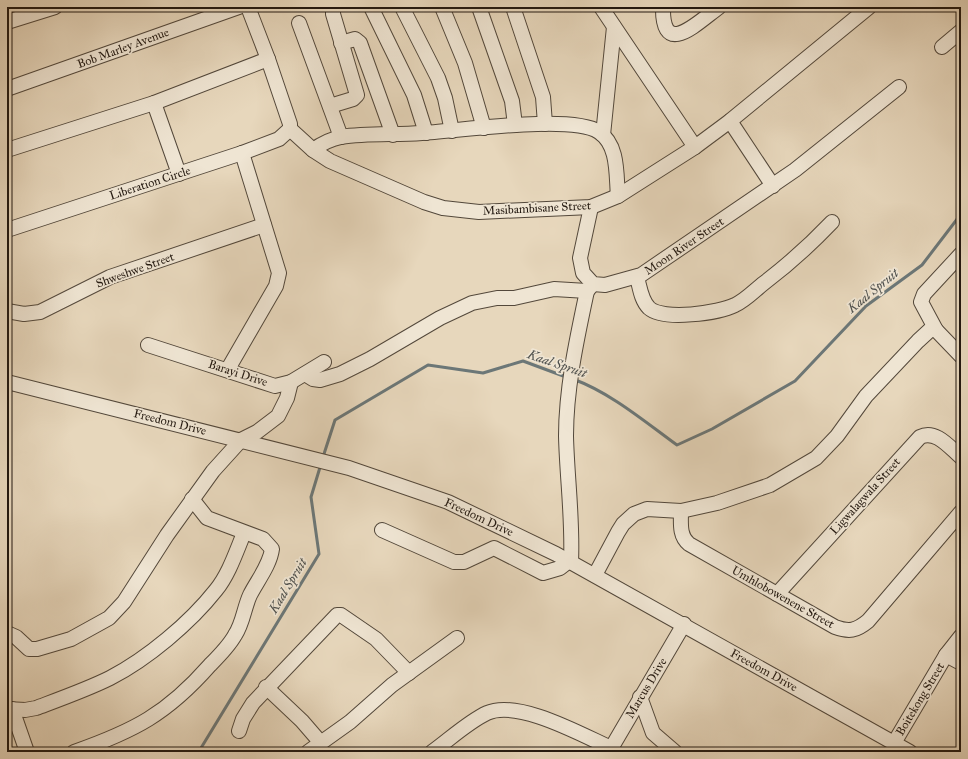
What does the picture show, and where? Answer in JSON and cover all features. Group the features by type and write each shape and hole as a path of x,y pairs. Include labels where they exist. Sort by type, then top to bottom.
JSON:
{"street":[{"path":"7,22 55,7"},
{"name":"Bob Marley Avenue","path":"7,89 239,7"},
{"path":"248,7 268,59 290,124 290,129"},
{"path":"330,106 353,99 357,95 333,14 333,7"},
{"path":"371,7 414,95 426,133"},
{"path":"402,7 438,78 445,98 452,131"},
{"path":"442,7 465,63 484,128"},
{"path":"479,7 512,101 515,125"},
{"path":"513,7 543,97 545,124"},
{"path":"601,7 695,146"},
{"path":"662,12 667,33 673,35 683,32 719,7"},
{"name":"Masibambisane Street","path":"290,129 313,150 326,159 424,202 443,208 479,212 591,207 618,196 730,122 870,7"},
{"path":"298,23 342,137"},
{"path":"603,135 614,27"},
{"path":"942,48 961,31"},
{"path":"341,43 355,39 360,43 393,134"},
{"path":"7,150 154,103 268,59"},
{"name":"Moon River Street","path":"305,374 313,379 320,380 340,374 370,359 440,318 472,303 497,298 514,298 554,289 590,288 637,277 773,186 899,87"},
{"path":"154,103 179,174"},
{"path":"730,122 773,186"},
{"path":"313,150 326,142 342,137 426,133 515,125 545,124 581,126 592,128 603,135 612,149 618,196"},
{"name":"Liberation Circle","path":"7,230 242,153 279,139 290,129"},
{"path":"228,369 276,286 279,278 278,268 242,153"},
{"path":"382,530 454,562 464,562 494,548 543,573 560,568 570,561 572,541 567,421 572,370 590,288 580,264 591,207"},
{"path":"637,277 644,300 654,311 686,315 730,307 746,298 787,266 832,222"},
{"name":"Shweshwe Street","path":"7,311 24,314 40,312 110,277 264,225"},
{"path":"961,254 921,299 922,305 936,330 946,343 961,356"},
{"path":"595,575 623,524 634,514 647,509 681,511 717,503 763,488 816,458 837,436 866,396 902,357 931,329 936,330"},
{"name":"Barayi Drive","path":"148,345 228,369 276,386 291,382 324,362"},
{"name":"Freedom Drive","path":"7,382 349,468 448,502 570,561 910,752"},
{"path":"7,633 16,637 29,648 37,650 71,639 110,618 139,581 192,499 213,471 241,440 258,432 278,416 287,398 291,382"},
{"name":"Ligwalagwala Street","path":"777,594 920,437 927,434 935,436 961,457"},
{"path":"74,752 116,737 150,720 180,695 228,646 238,631 247,602 272,554 270,545 263,539 207,518 192,499"},
{"name":"Umhlobowenene Street","path":"681,511 681,532 686,542 835,627 850,631 855,630 868,621 961,512"},
{"path":"27,752 9,709 25,710 36,708 106,680 142,658 192,616 216,590 231,564 244,533"},
{"path":"239,731 248,710 266,687 338,615 372,636 409,673"},
{"name":"Marcus Drive","path":"610,750 684,624"},
{"name":"Boitekong Street","path":"894,743 946,655 961,636"},
{"path":"308,752 350,722 392,685 457,638"},
{"path":"946,655 961,662"},
{"path":"266,687 302,721 321,743"},
{"path":"640,697 653,733 675,752"},
{"path":"432,752 479,717 489,712 501,710 534,714 610,750"}],"waterway":[{"name":"Kaal Spruit","path":"573,379 614,400 640,417 677,445 712,429 795,381 866,306 922,265 961,214"},
{"name":"Kaal Spruit","path":"323,457 335,420 428,365 483,373 523,361 566,377"},
{"name":"Kaal Spruit","path":"196,752 201,748 319,554 311,497 321,464"}]}
